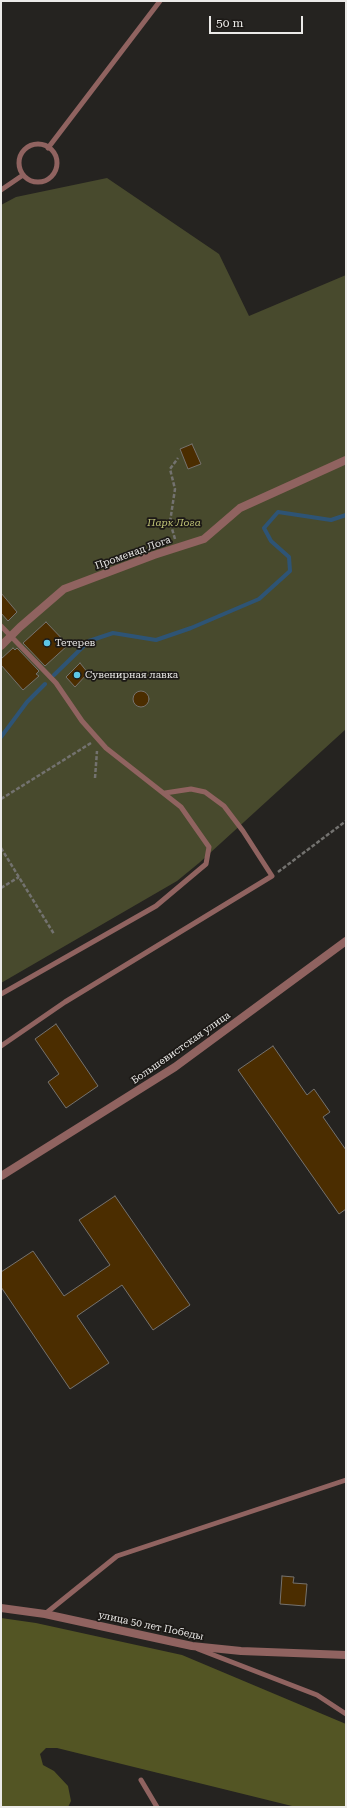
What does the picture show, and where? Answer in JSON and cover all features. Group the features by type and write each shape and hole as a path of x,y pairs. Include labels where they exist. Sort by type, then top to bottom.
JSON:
{"street":[{"name":"Променад Лога","path":"1,646 64,589 177,547 204,539 240,508 346,460"},
{"name":"Большевистская улица","path":"1,1176 175,1067 346,941"},
{"name":"улица 50 лет Победы","path":"1,1608 45,1614 192,1646 240,1651 346,1655"}],"lane":[{"path":"48,148 160,1"},
{"path":"37,144 48,148 56,158 56,164 51,176 40,182 34,181 23,175 19,164 19,158 26,148 37,144"},
{"path":"1,190 23,175"},
{"path":"1,626 56,683 82,721 106,748 182,807 210,847 206,864 156,906 1,994"},
{"path":"1,1046 65,1002 272,876 243,831 224,806 205,792 191,789 165,794"},
{"path":"45,1614 117,1556 346,1480"},
{"path":"192,1646 317,1696 346,1714"},
{"path":"141,1780 157,1807"}],"path":[{"path":"177,547 170,522 175,488 170,469 178,458"},
{"path":"95,778 98,739"},
{"path":"1,799 98,739"},
{"path":"272,876 346,821"},
{"path":"1,848 54,934"},
{"path":"1,888 19,877"}],"green space":[{"name":"Парк Лога","path":"107,178 219,254 249,316 346,275 346,729 199,863 177,881 1,983 1,205 16,197"},
{"path":"1,1618 36,1623 182,1655 346,1724 346,1807 296,1807 57,1748 46,1748 40,1754 43,1765 54,1771 68,1786 71,1801 68,1807 1,1807"}],"building":[{"path":"192,444 201,464 188,469 180,449"},
{"path":"1,593 17,612 8,621 1,613"},
{"name":"Тетерев","path":"46,622 68,645 45,666 23,643"},
{"path":"13,648 15,650 17,648 39,671 36,674 39,676 23,690 1,665 1,659"},
{"name":"Сувенирная лавка","path":"80,663 88,673 75,687 66,677"},
{"path":"138,691 144,691 149,696 147,705 144,707 138,707 133,702 133,696"},
{"path":"56,1024 98,1086 66,1108 48,1082 59,1074 35,1039"},
{"path":"273,1046 307,1095 314,1089 330,1112 323,1117 346,1150 346,1209 339,1214 238,1070"},
{"path":"115,1196 190,1305 153,1330 122,1285 77,1316 109,1363 70,1389 1,1287 1,1272 33,1251 64,1296 110,1265 79,1220"},
{"path":"282,1576 294,1577 293,1583 307,1584 305,1606 280,1604"}],"waterway":[{"path":"54,675 89,641 113,633 156,640 191,628 259,599 290,571 289,557 271,541 264,528 278,512 331,520 346,515"},
{"path":"1,737 27,702 45,684"}],"place":[{"name":"Тетерев","path":"47,643"},
{"name":"Сувенирная лавка","path":"77,675"}]}
